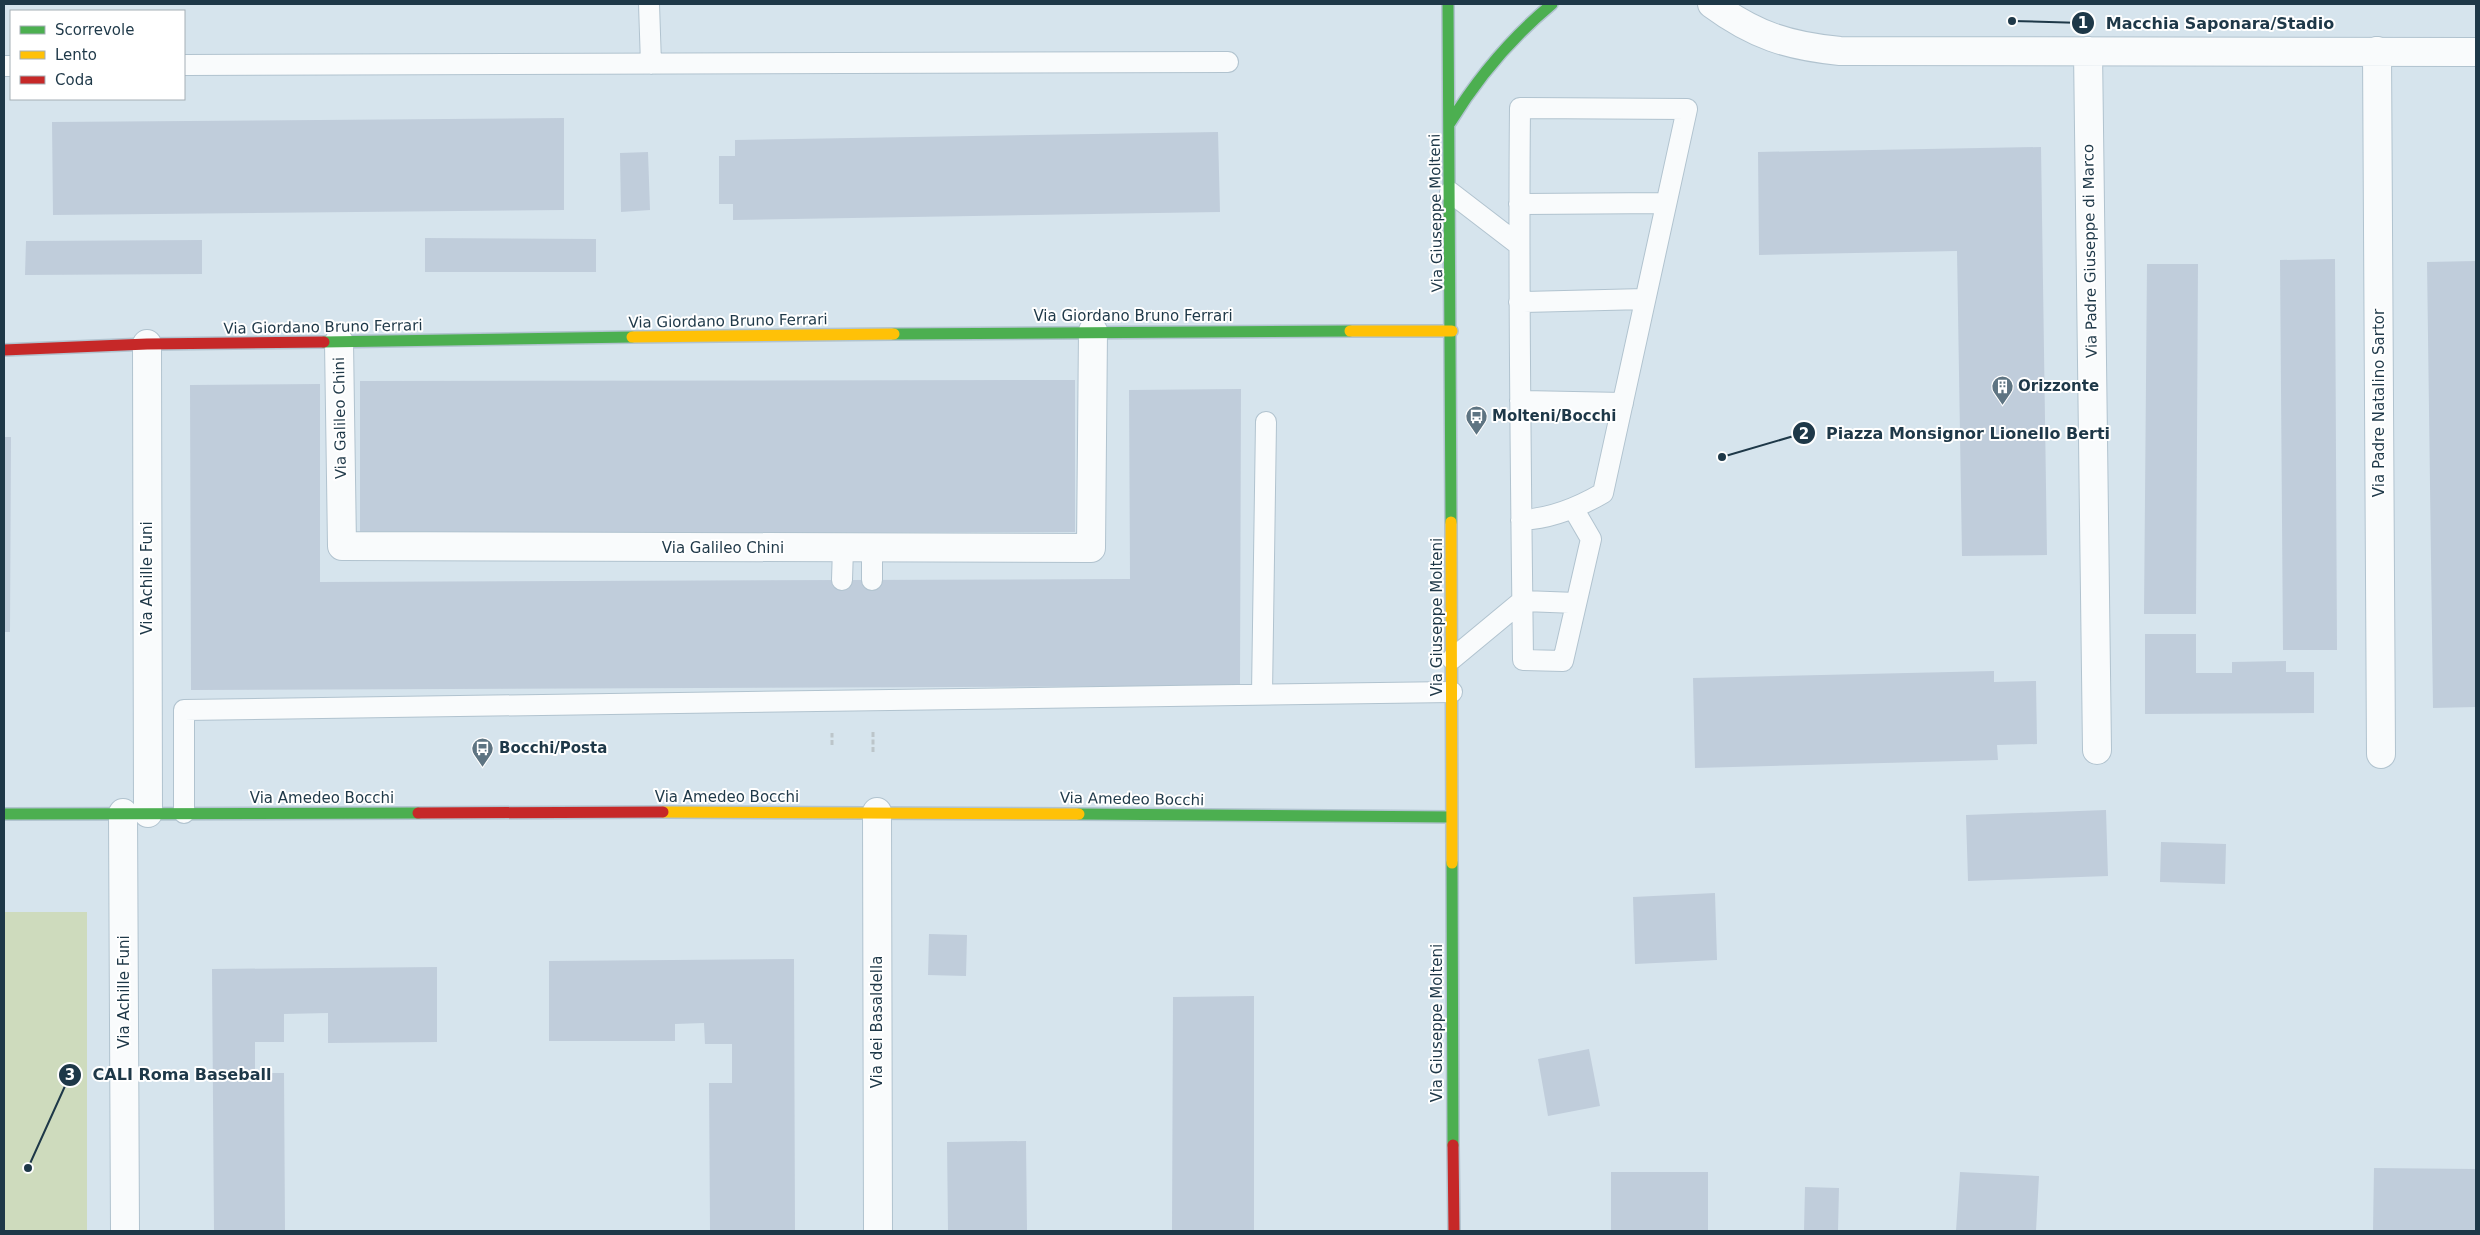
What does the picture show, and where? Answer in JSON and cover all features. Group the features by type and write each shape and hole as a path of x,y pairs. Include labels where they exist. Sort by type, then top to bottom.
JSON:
{"street":[{"name":"Via Giuseppe Molteni","path":"1448,4 1452,331 1451,817 1454,1231"},
{"path":"1450,123 1467,94 1495,57 1522,28 1552,4"},
{"path":"1712,4 1758,33 1794,45 1840,51 2476,52"},
{"name":"Via Padre Giuseppe di Marco","path":"2088,51 2097,750"},
{"name":"Via Padre Natalino Sartor","path":"2377,52 2381,754"},
{"name":"Via Giordano Bruno Ferrari","path":"4,350 147,344 1093,331 1452,331"},
{"name":"Via Galileo Chini","path":"339,342 342,546 1091,548 1093,331"},
{"name":"Via Achille Funi","path":"125,1231 147,344"},
{"name":"Via Amedeo Bocchi","path":"4,814 877,812 1451,817"},
{"name":"Via dei Basaldella","path":"877,812 878,1231"}],"lane":[{"path":"649,4 651,64"},
{"path":"185,65 1228,62"},
{"path":"1521,520 1534,519 1573,508 1603,493 1687,109 1520,108 1519,302 1522,660 1563,661 1591,540 1573,508"},
{"path":"1450,192 1519,245"},
{"path":"1519,204 1666,203"},
{"path":"1519,302 1646,299"},
{"path":"1520,401 1623,404"},
{"path":"1262,694 1266,422"},
{"path":"842,580 843,548"},
{"path":"872,548 872,580"},
{"path":"1452,659 1522,601 1576,603"},
{"path":"184,813 184,710 841,694 1452,692"}],"path":[{"path":"873,743 874,752"}],"green space":[{"path":"4,912 87,912 87,1231 4,1231"}],"building":[{"path":"564,118 564,210 53,215 52,122"},
{"path":"1218,132 1220,212 733,220 733,204 719,204 719,156 735,156 735,140"},
{"name":"Orizzonte","path":"2041,147 2047,555 1962,556 1957,251 1759,255 1758,152"},
{"path":"648,152 650,210 621,212 620,153"},
{"path":"425,238 596,239 596,272 425,272"},
{"path":"202,240 202,274 25,275 26,241"},
{"path":"2335,259 2337,650 2283,650 2280,260"},
{"path":"2476,261 2476,707 2433,708 2427,262"},
{"path":"2147,264 2198,264 2196,614 2144,614"},
{"path":"1075,380 1075,532 360,534 360,381"},
{"path":"320,384 320,582 1130,579 1129,390 1241,389 1240,686 191,690 190,385"},
{"path":"4,437 11,437 10,632 4,632"},
{"path":"2145,634 2196,634 2196,673 2232,673 2232,662 2286,661 2286,672 2314,672 2314,713 2145,714"},
{"path":"1994,671 1994,682 2036,681 2037,744 1997,745 1998,760 1695,768 1693,678"},
{"path":"2106,810 2108,876 1968,881 1966,815"},
{"path":"2161,842 2226,844 2225,884 2160,882"},
{"path":"1715,893 1717,960 1635,964 1633,897"},
{"path":"929,934 967,935 966,976 928,975"},
{"path":"794,959 795,1231 710,1231 709,1083 732,1083 732,1044 705,1044 704,1023 675,1024 675,1041 549,1041 549,961"},
{"path":"437,967 437,1042 328,1043 328,1013 284,1014 284,1042 255,1042 255,1073 284,1073 285,1231 214,1231 212,969"},
{"path":"1254,996 1254,1231 1172,1231 1173,997"},
{"path":"1589,1049 1600,1106 1548,1116 1538,1059"},
{"path":"1026,1141 1027,1231 948,1231 947,1142"},
{"path":"2374,1168 2476,1169 2476,1231 2373,1231"},
{"path":"1611,1172 1708,1172 1708,1231 1611,1231"},
{"path":"1960,1172 2039,1176 2036,1231 1956,1231"},
{"path":"1805,1187 1839,1188 1838,1231 1804,1231"}],"traffic: fast":[{"path":"1448,4 1451,522"},
{"path":"1450,123 1496,59 1523,30 1552,4"},
{"path":"894,334 1350,331"},
{"path":"324,342 632,337"},
{"path":"4,814 418,813"},
{"path":"1079,814 1451,817"},
{"path":"1452,863 1453,1145"}],"traffic: slow":[{"path":"1350,331 1452,331"},
{"path":"632,337 894,334"},
{"path":"1451,522 1452,863"},
{"path":"663,812 1079,814"}],"traffic: jam":[{"path":"4,350 147,344 324,342"},
{"path":"418,813 663,812"},
{"path":"1453,1145 1454,1231"}],"place":[{"name":"Macchia Saponara/Stadio","path":"2012,21"},
{"name":"Orizzonte","path":"2002,405"},
{"name":"Molteni/Bocchi","path":"1476,435"},
{"name":"Piazza Monsignor Lionello Berti","path":"1722,457"},
{"name":"Bocchi/Posta","path":"483,767"},
{"name":"CALI Roma Baseball","path":"28,1168"}]}
